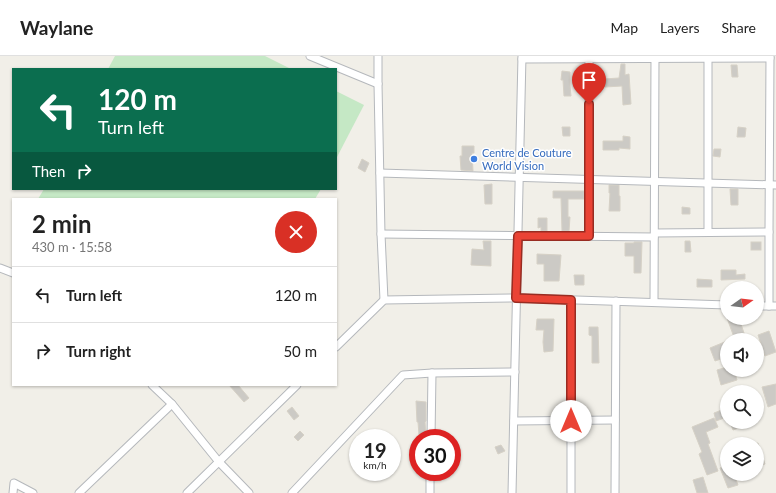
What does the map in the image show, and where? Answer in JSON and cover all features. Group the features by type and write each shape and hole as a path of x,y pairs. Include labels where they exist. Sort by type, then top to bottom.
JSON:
{"street":[{"path":"310,56 378,84"},
{"path":"378,56 381,234 384,300"},
{"path":"512,493 522,57 770,57 773,185 769,232 773,306"},
{"path":"589,57 589,236"},
{"path":"654,302 655,57"},
{"path":"708,57 708,232"},
{"path":"380,172 773,185"},
{"path":"381,234 589,236 655,235 708,232 769,232"},
{"path":"0,268 12,273"},
{"path":"337,346 384,300 516,298 720,305"},
{"path":"571,300 571,493"},
{"path":"615,493 616,301"},
{"path":"292,493 403,375 432,373 515,372"},
{"path":"431,429 432,373"},
{"path":"153,386 172,404 219,462 249,493"},
{"path":"187,493 296,386"},
{"path":"79,493 172,404"},
{"path":"514,422 615,420"},
{"path":"430,481 430,493"},
{"path":"13,493 14,483 33,493"}],"green space":[{"path":"115,56 265,56 289,68 109,68"},
{"path":"337,92 364,105 337,157"},
{"path":"43,190 320,190 316,198 39,198"}],"building":[{"path":"621,64 625,64 625,75 629,74 631,104 623,105 622,86 605,87 604,79 619,78"},
{"path":"731,65 737,65 738,77 732,77"},
{"path":"562,71 570,72 571,96 564,96 563,80 561,80"},
{"path":"562,127 570,127 570,136 563,136"},
{"path":"738,127 746,128 745,137 737,137"},
{"path":"623,136 630,137 630,149 619,148 619,150 603,150 603,141 623,141"},
{"path":"462,146 474,146 474,153 472,153 473,171 461,170 460,156 462,156"},
{"path":"714,149 721,149 720,157 713,156"},
{"path":"362,159 369,163 365,172 358,168"},
{"path":"492,184 492,204 485,204 484,185"},
{"path":"609,185 619,185 620,211 609,211"},
{"path":"730,189 738,189 738,205 731,205"},
{"path":"553,191 584,191 584,199 568,199 568,217 570,217 569,231 562,231 561,198 553,198"},
{"path":"682,207 690,208 690,214 682,214"},
{"path":"538,218 547,218 547,231 541,231 541,227 538,228"},
{"path":"483,241 491,241 491,266 471,265 472,249 484,250"},
{"path":"685,241 690,241 691,252 685,252"},
{"path":"642,242 641,273 634,273 634,256 625,256 625,243"},
{"path":"751,242 761,242 761,250 751,250"},
{"path":"537,254 561,255 559,281 544,281 544,264 537,264"},
{"path":"721,270 736,270 736,275 745,274 745,279 721,280"},
{"path":"574,275 584,275 584,285 575,285"},
{"path":"697,279 712,280 712,287 697,287"},
{"path":"537,319 554,319 553,351 544,352 544,330 536,330"},
{"path":"730,325 741,325 744,333 732,333"},
{"path":"589,327 598,327 599,363 592,363 592,336 589,335"},
{"path":"769,331 776,352 765,356 764,353 764,333"},
{"path":"720,344 720,359 715,361 710,348"},
{"path":"720,369 720,377 736,377 737,380 721,385 717,370"},
{"path":"776,384 776,404 768,407 764,394 764,387"},
{"path":"230,386 239,386 249,398 244,402"},
{"path":"416,401 426,402 426,429 419,429"},
{"path":"292,407 299,416 294,420 287,411"},
{"path":"720,411 720,420 716,421 714,413"},
{"path":"714,418 718,427 706,432 710,443 708,444 718,471 707,475 699,454 702,452 692,427"},
{"path":"300,431 304,435 298,441 294,437"},
{"path":"501,445 505,451 498,454 495,447"},
{"path":"703,477 708,493 697,493 693,480"},
{"path":"725,481 737,481 738,485 728,488"}],"place":[{"name":"Centre de Couture World Vision","path":"474,159"}],"route":[{"path":"571,421 571,300 516,298 518,236 589,236 589,104"}]}
